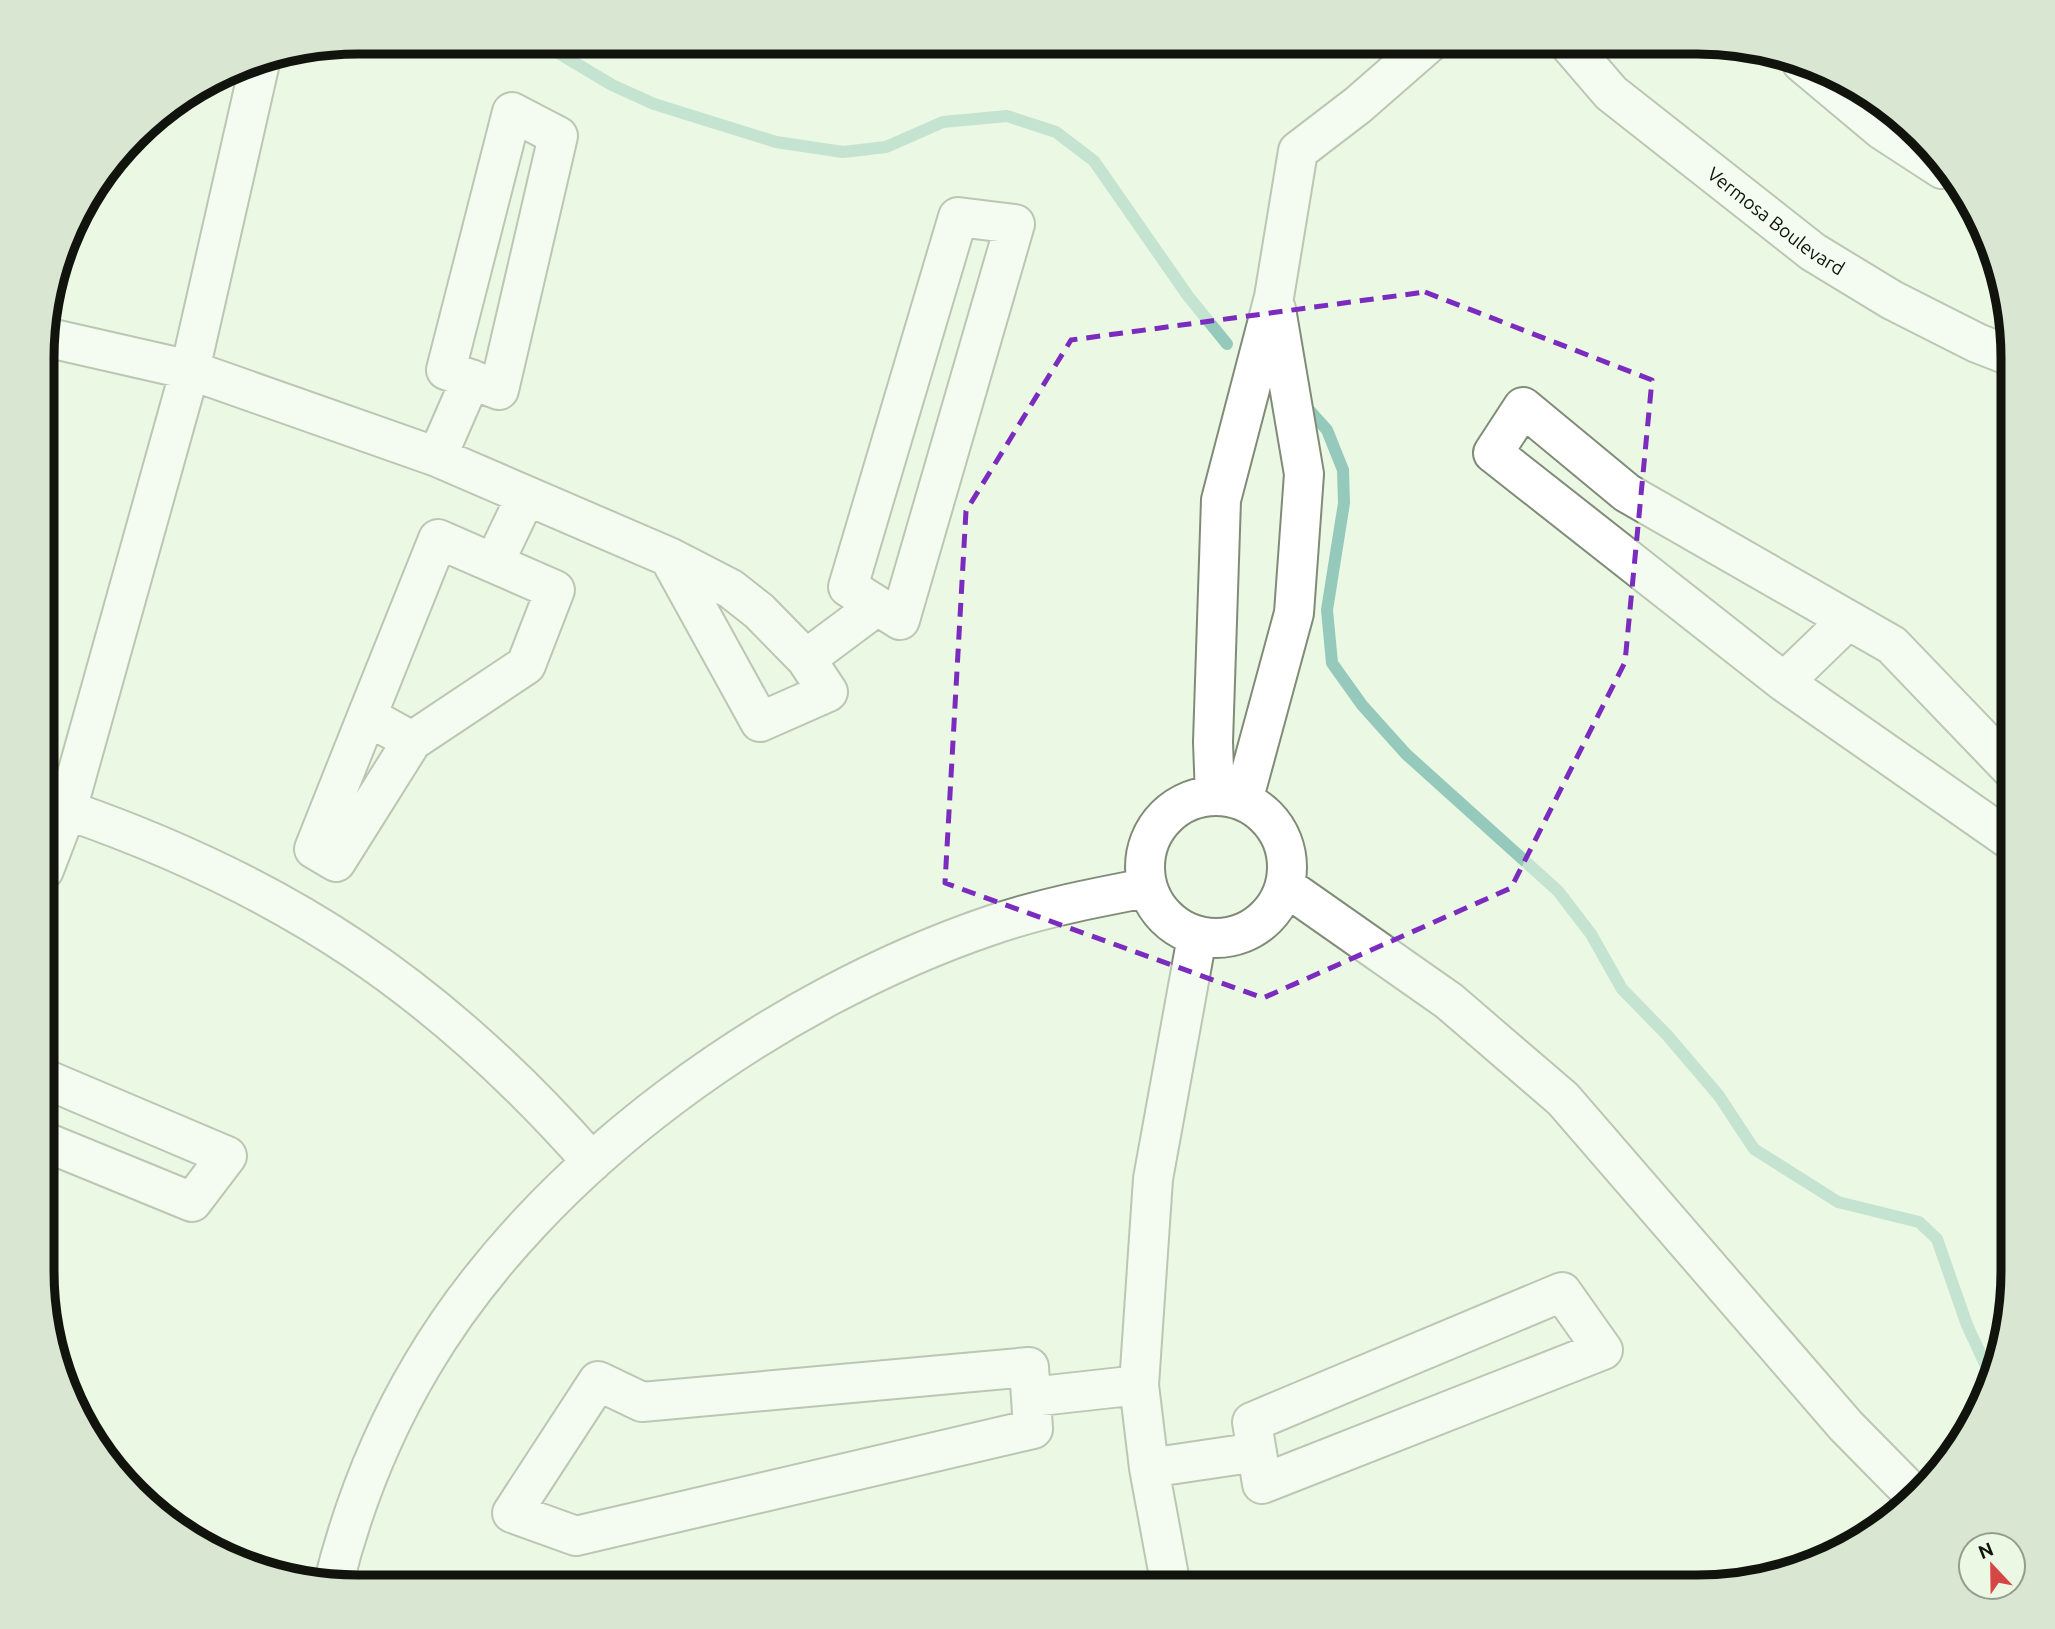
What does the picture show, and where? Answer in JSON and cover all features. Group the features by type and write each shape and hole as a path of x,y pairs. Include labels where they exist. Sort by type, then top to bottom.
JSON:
{"street":[{"path":"1229,798 1213,742 1221,500 1274,297 1298,151 1358,105 1416,54"},
{"name":"Vermosa Boulevard","path":"1577,54 1611,93 1813,252 1892,300 2001,352"},
{"path":"54,844 67,810 190,370 258,71"},
{"path":"1827,84 1882,130 1925,158"},
{"path":"512,112 558,136 499,390 471,379 446,370 512,112"},
{"path":"958,217 1015,224 900,620 877,606 848,587 958,217"},
{"path":"1229,798 1294,613 1304,474 1274,297"},
{"path":"55,339 190,370 438,457 668,556 732,589 785,634 807,659 828,692 760,722 668,556"},
{"path":"438,457 471,379"},
{"path":"2001,759 1892,645 1627,493 1522,407 1493,453 1784,682 2001,834"},
{"path":"494,563 526,496"},
{"path":"438,539 555,590 526,665 412,741 336,862 314,849 367,716 438,539"},
{"path":"807,659 877,606"},
{"path":"1784,682 1847,620"},
{"path":"367,716 412,741"},
{"path":"1229,798 1261,812 1275,827 1284,845 1288,866 1285,886 1276,907 1261,923 1241,934 1219,939 1197,937 1175,927 1157,910 1146,888 1144,866 1147,844 1158,825 1183,804 1229,798"},
{"path":"67,810 144,837 219,870 290,908 360,951 424,998 485,1050 542,1106 592,1162"},
{"path":"1285,886 1449,1001 1563,1099 1846,1426 1908,1489"},
{"path":"337,1574 365,1481 391,1421 423,1364 459,1309 500,1258 592,1162 713,1066 778,1024 847,985 919,953 993,925 1069,903 1146,888"},
{"path":"1169,1575 1149,1468 1139,1385 1153,1179 1197,937"},
{"path":"54,1083 227,1156 192,1202 54,1145"},
{"path":"1562,1292 1603,1350 1262,1485 1257,1452 1252,1422 1562,1292"},
{"path":"1029,1367 1031,1397 1033,1429 576,1536 512,1513 597,1381 642,1402 1029,1367"},
{"path":"1031,1397 1139,1385"},
{"path":"1149,1468 1257,1452"}],"highlighted area":[{"path":"1425,292 1652,380 1625,662 1511,888 1263,998 945,883 966,511 1071,340"}],"waterway":[{"path":"560,54 612,85 654,104 776,142 843,152 886,147 943,122 1007,116 1056,132 1094,161 1188,296 1227,344"},
{"path":"1310,411 1327,430 1343,470 1344,503 1327,610 1332,663 1362,705 1406,754 1558,891 1591,934 1622,989 1667,1035 1719,1096 1754,1149 1838,1202 1919,1222 1937,1239 1967,1325 1986,1365"}]}
